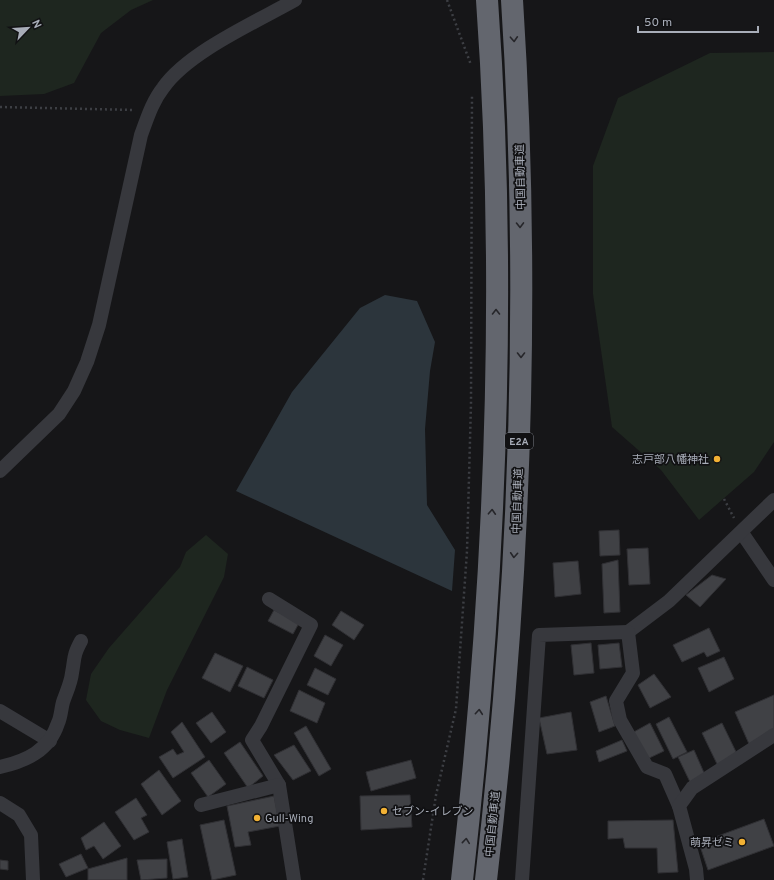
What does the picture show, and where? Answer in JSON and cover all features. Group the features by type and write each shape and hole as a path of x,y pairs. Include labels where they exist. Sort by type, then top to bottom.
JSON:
{"highway":[{"name":"E2A","path":"462,880 485,632 493,509 496,274 495,154 487,0"},
{"name":"中国自動車道","path":"486,880 503,708 517,506 521,271 520,150 512,0"}],"street":[{"path":"0,471 59,414 74,391 87,362 99,325 141,135 150,110 163,87 180,69 209,48 295,0"},
{"path":"522,880 539,634 628,632 669,601 742,533 774,500"},
{"path":"742,533 774,580"},
{"path":"269,599 311,625 261,726 252,740 279,785 294,880"},
{"path":"628,632 633,673 616,701 620,720 647,767 665,774 679,806 696,869 696,880"},
{"path":"0,767 16,763 37,754 50,741 59,723 63,703 72,674 73,655 81,641"},
{"path":"0,711 50,741"},
{"path":"679,806 692,788 774,734"},
{"path":"202,805 279,785"},
{"path":"0,803 19,815 31,835 33,880"}],"path":[{"path":"447,0 472,70"},
{"path":"423,880 436,795 456,709 467,551 471,404 472,93"},
{"path":"0,107 150,110"},
{"path":"724,499 742,533"}],"shaded area":[{"path":"0,0 153,0 131,10 101,33 74,83 44,94 0,96"},
{"path":"774,52 774,442 754,472 699,520 661,470 612,427 593,294 593,166 618,98 710,53"},
{"path":"385,295 417,301 435,342 430,371 425,429 427,505 455,550 452,591 236,491 292,392 360,308"},
{"path":"206,535 228,554 224,577 167,690 149,738 120,730 101,721 86,700 91,674 109,648 180,567 186,552"}],"building":[{"path":"619,530 620,555 600,556 599,531"},
{"path":"648,548 650,584 629,585 627,549"},
{"path":"618,560 620,612 604,613 602,564"},
{"path":"578,561 581,594 555,597 553,563"},
{"path":"712,575 726,579 700,607 686,595"},
{"path":"274,610 299,623 293,634 268,621"},
{"path":"341,611 364,625 354,640 332,625"},
{"path":"709,628 720,651 707,657 704,652 682,662 673,645"},
{"path":"325,635 343,645 331,666 314,656"},
{"path":"591,643 594,673 574,675 571,645"},
{"path":"619,643 622,667 600,669 598,645"},
{"path":"215,653 243,666 230,692 202,678"},
{"path":"724,657 734,679 709,692 698,668"},
{"path":"247,667 273,680 264,698 238,686"},
{"path":"315,668 336,679 328,695 307,685"},
{"path":"654,674 671,697 650,708 638,685"},
{"path":"299,690 325,703 317,723 290,711"},
{"path":"774,695 774,733 749,744 735,712"},
{"path":"606,696 615,726 599,732 590,702"},
{"path":"212,712 226,732 211,743 196,723"},
{"path":"571,712 577,750 547,754 539,718"},
{"path":"669,717 687,752 673,759 656,724"},
{"path":"182,722 205,757 173,778 159,757 173,749 177,755 184,752 171,732"},
{"path":"650,723 664,751 645,760 632,733"},
{"path":"722,723 738,756 718,766 702,733"},
{"path":"306,726 331,769 319,776 294,733"},
{"path":"622,740 627,751 599,762 596,751"},
{"path":"240,742 263,776 248,788 224,753"},
{"path":"294,745 311,771 293,780 274,755"},
{"path":"694,750 705,775 690,782 678,757"},
{"path":"209,760 226,784 208,797 191,773"},
{"path":"411,760 416,778 371,791 366,772"},
{"path":"159,770 181,801 162,815 141,784"},
{"path":"410,795 412,827 361,830 360,796"},
{"path":"274,796 280,826 248,832 251,845 235,847 227,806"},
{"path":"136,798 147,815 141,818 149,832 134,840 115,812"},
{"path":"764,819 774,846 708,870 699,843"},
{"path":"224,820 236,875 212,880 200,825"},
{"path":"673,820 678,872 658,873 657,848 625,848 623,838 608,839 608,821"},
{"path":"104,822 121,846 103,859 94,846 86,850 81,838"},
{"path":"182,839 188,877 173,879 167,842"},
{"path":"81,854 88,868 66,877 59,864"},
{"path":"127,858 127,880 88,880 88,869"},
{"path":"167,859 167,878 141,880 137,860"},
{"path":"0,860 8,861 8,870 0,869"}],"place":[{"name":"志戸部八幡神社","path":"717,459"},
{"name":"セブン-イレブン","path":"384,811"},
{"name":"Gull-Wing","path":"257,818"},
{"name":"萌昇ゼミ","path":"742,842"}]}
